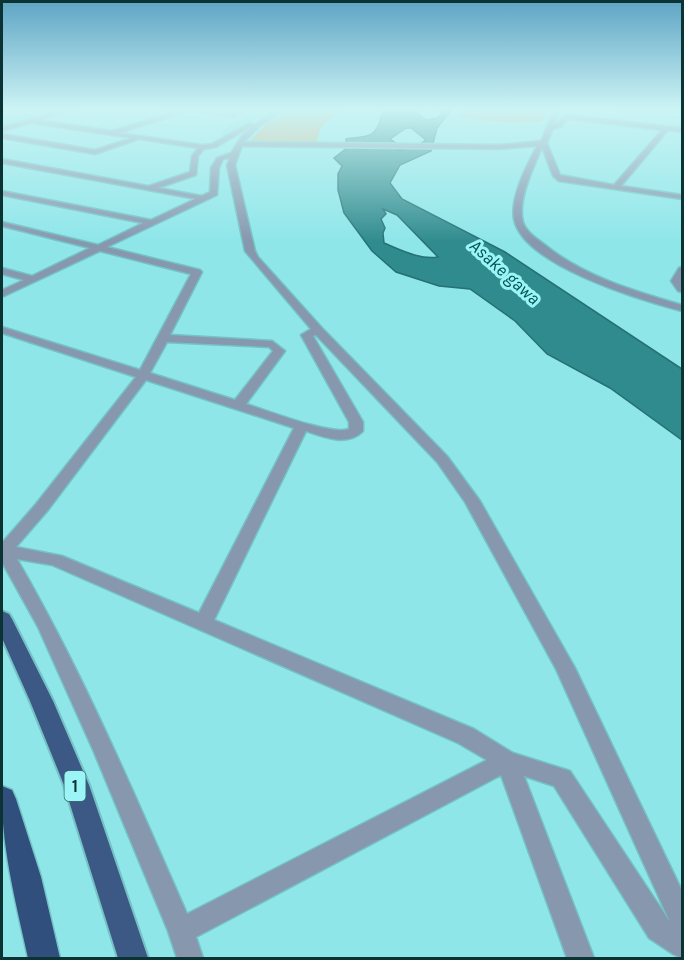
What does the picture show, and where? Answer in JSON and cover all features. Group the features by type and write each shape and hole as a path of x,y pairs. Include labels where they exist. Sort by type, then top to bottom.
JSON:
{"highway":[{"name":"1","path":"2,619 18,649 68,765 134,958"},
{"path":"2,799 26,877 44,958"}],"street":[{"path":"152,188 193,173 197,153"},
{"path":"2,295 149,222 214,193 213,172 220,158 231,153"},
{"path":"236,153 231,165 250,251 318,330 442,459 472,501 565,668 682,918"},
{"path":"537,153 518,206 519,222 527,236 567,266 596,281 682,308"},
{"path":"548,153 558,176 568,180 682,197"},
{"path":"616,187 646,153"},
{"path":"2,161 202,198"},
{"path":"2,193 149,222"},
{"path":"2,225 197,272 143,376 42,507 3,550"},
{"path":"682,270 676,281 682,289"},
{"path":"2,271 33,279"},
{"path":"2,330 302,426 339,436 350,436 356,431 356,422 308,335 318,330"},
{"path":"163,338 272,344 279,351 238,406"},
{"path":"203,623 302,426"},
{"path":"3,550 56,560 466,736 507,761 562,778 658,929 682,945"},
{"path":"3,550 47,627 67,669 105,752 181,931 190,958"},
{"path":"181,931 507,761"},
{"path":"507,761 580,958"}],"water":[{"name":"Asake gawa","path":"341,153 427,153 400,165 390,183 402,199 505,252 682,369 682,440 610,388 547,354 515,321 470,289 439,286 396,272 372,251 344,213 338,190 338,174 342,166 334,158","holes":["383,209 397,215 438,257 417,256 384,243 385,228 381,219 386,214"]}]}
